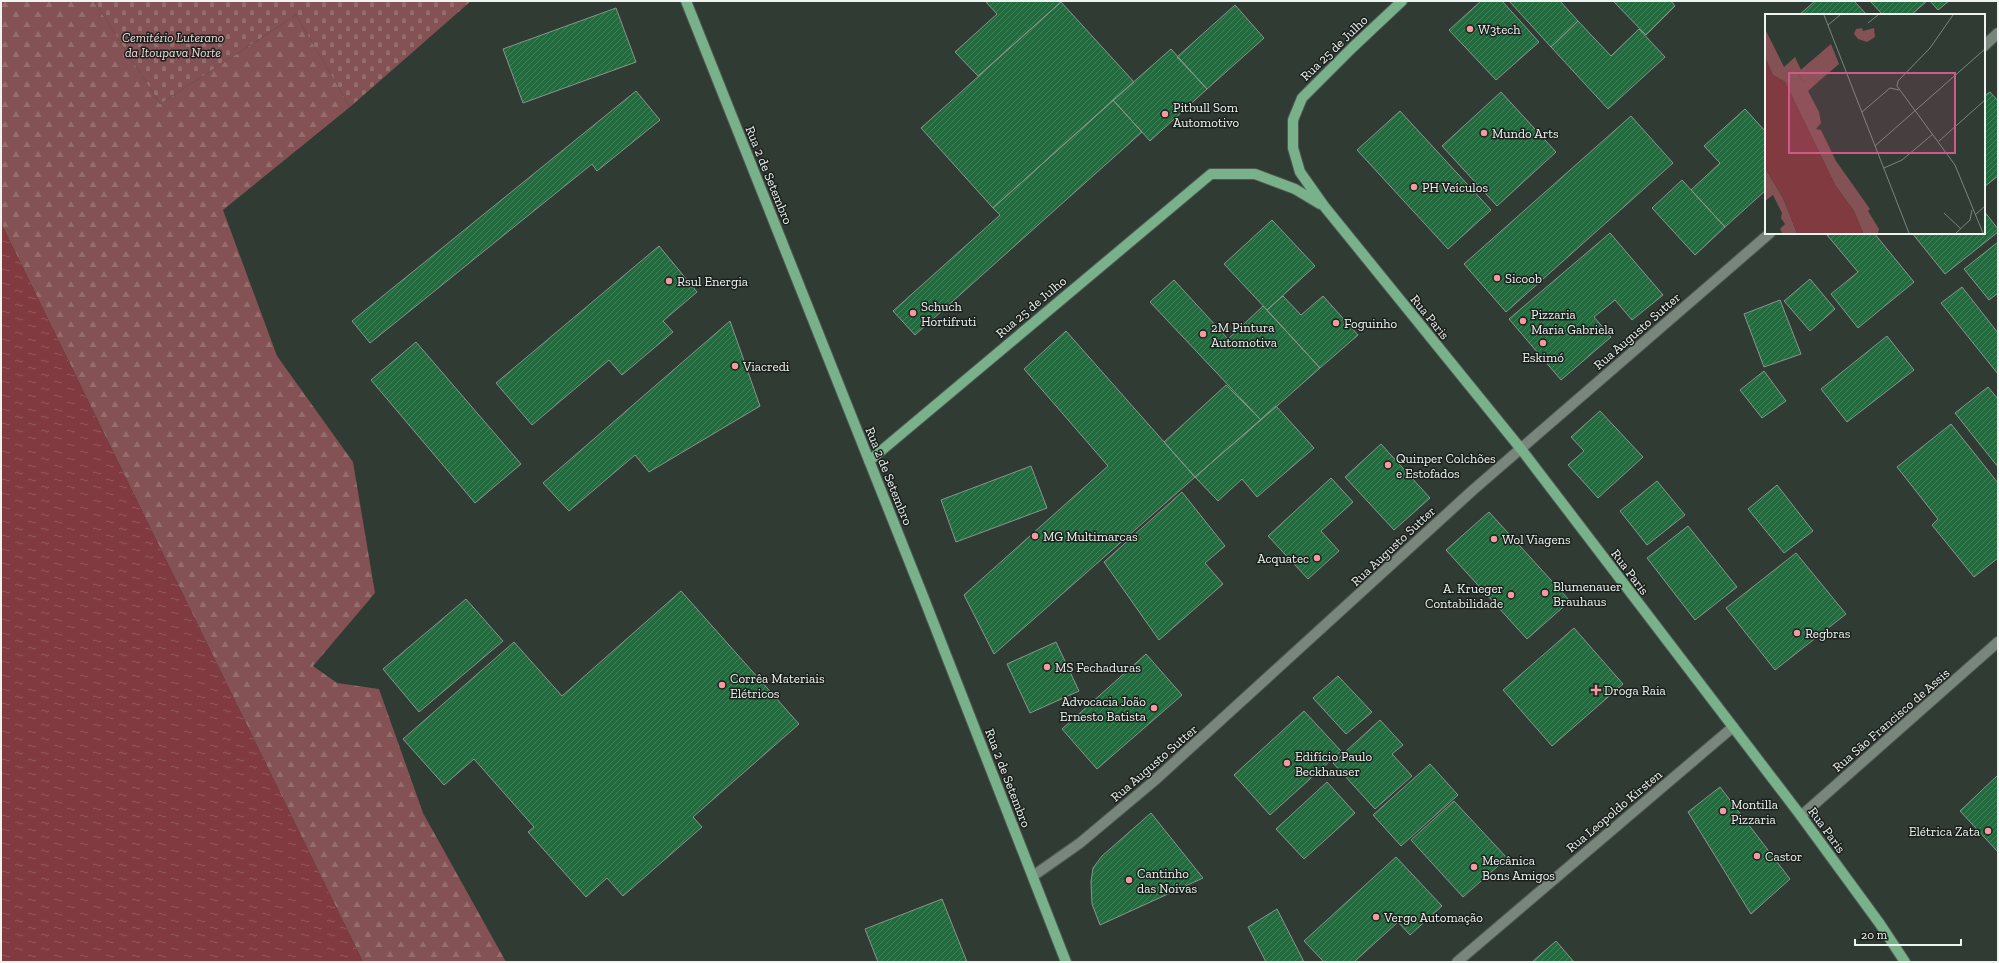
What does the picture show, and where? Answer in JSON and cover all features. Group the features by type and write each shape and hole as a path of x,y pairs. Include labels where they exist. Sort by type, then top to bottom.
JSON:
{"main road":[{"name":"Rua 2 de Setembro","path":"686,1 1066,962"},
{"name":"Rua 25 de Julho","path":"1302,98 1402,1"},
{"name":"Rua Paris","path":"1302,98 1293,120 1293,148 1300,172 1324,206 1521,449 1801,816 1880,924 1905,962"},
{"name":"Rua 25 de Julho","path":"869,461 1211,174"},
{"name":"Rua Paris","path":"1211,174 1255,174 1289,186 1324,206"}],"street":[{"path":"1985,45 1998,33"},
{"name":"Rua Augusto Sutter","path":"1033,876 1080,843 1154,781 1521,449 1769,234"},
{"name":"Rua São Francisco de Assis","path":"1801,816 1998,642"},
{"name":"Rua Leopoldo Kirsten","path":"1457,962 1733,727"}],"green space":[{"path":"1,1 94,1 160,104 296,15 350,107 223,210 277,356 353,462 375,593 313,666 337,683 379,689 423,813 506,962 363,962 1,223"},
{"name":"Cemitério Luterano da Itoupava Norte","path":"94,1 471,1 350,107 296,15 160,104"}],"water":[{"path":"1,223 363,962 1,962"}],"building":[{"path":"985,1 1062,1 978,76 955,52 997,14"},
{"path":"1481,1 1502,1 1539,42 1496,80 1449,30"},
{"path":"1509,1 1560,1 1578,21 1551,47"},
{"path":"1613,1 1671,1 1675,6 1646,35"},
{"path":"1815,1 1854,1 1866,14 1800,14"},
{"path":"1870,1 1927,1 1912,14 1882,14"},
{"path":"1930,1 1949,1 1938,10"},
{"path":"1061,2 1134,82 993,208 921,128"},
{"path":"1235,5 1264,38 1207,89 1177,57"},
{"path":"616,8 636,62 523,103 503,49"},
{"path":"1578,21 1611,56 1639,29 1665,57 1608,109 1551,47"},
{"path":"1171,49 1207,89 1150,141 1113,100"},
{"path":"636,91 660,120 597,171 592,164 370,343 352,321"},
{"path":"1501,92 1556,152 1497,206 1442,146"},
{"path":"1990,92 1998,101 1998,176 1985,186 1985,95"},
{"path":"1113,100 1142,132 915,335 893,311 1000,215 993,208"},
{"path":"1745,109 1765,131 1765,191 1725,227 1691,190 1720,163 1704,146"},
{"path":"1400,111 1491,210 1448,249 1357,150"},
{"path":"1631,116 1673,163 1506,312 1464,264"},
{"path":"1682,180 1725,227 1695,255 1652,208"},
{"path":"1985,212 1998,229 1998,232 1945,274 1913,234 1985,234"},
{"path":"1272,220 1315,266 1267,310 1224,264"},
{"path":"1610,233 1663,295 1632,320 1615,300 1594,317 1611,337 1561,380 1509,319"},
{"path":"1875,234 1914,282 1858,328 1831,294 1858,272 1827,235"},
{"path":"1998,242 1998,293 1989,300 1964,269"},
{"path":"659,246 697,292 663,321 673,332 622,375 609,360 532,425 496,383"},
{"path":"1810,279 1835,309 1810,331 1784,301"},
{"path":"1174,280 1228,339 1263,306 1320,368 1261,420 1150,302"},
{"path":"1962,287 1998,333 1998,374 1941,303"},
{"path":"1283,296 1301,315 1323,296 1358,335 1320,368 1267,310"},
{"path":"1780,300 1801,354 1764,367 1744,314"},
{"path":"730,321 760,406 649,472 635,455 569,511 543,483"},
{"path":"1066,331 1195,477 994,654 964,595 1108,466 1024,369"},
{"path":"1887,336 1914,370 1847,422 1821,389"},
{"path":"416,342 521,464 475,503 371,380"},
{"path":"1764,371 1786,401 1762,418 1740,390"},
{"path":"1226,385 1261,420 1195,477 1164,442"},
{"path":"1988,387 1998,399 1998,467 1955,413"},
{"path":"1276,406 1314,448 1257,497 1242,479 1218,501 1195,477"},
{"path":"1600,411 1643,457 1598,498 1568,465 1584,451 1571,437"},
{"path":"1951,424 1998,483 1998,558 1974,577 1932,525 1938,519 1897,467"},
{"path":"1381,444 1430,498 1394,530 1345,477"},
{"path":"1031,466 1047,508 956,542 941,500"},
{"path":"1331,478 1353,502 1321,531 1339,551 1308,579 1268,536"},
{"path":"1657,481 1685,515 1647,545 1620,511"},
{"path":"1777,485 1813,531 1784,553 1748,509"},
{"path":"1182,492 1225,546 1205,563 1223,584 1159,640 1104,562"},
{"path":"1489,512 1570,601 1527,639 1446,550"},
{"path":"1688,526 1737,587 1695,620 1647,558"},
{"path":"1796,553 1846,614 1775,670 1726,608"},
{"path":"681,591 799,724 693,817 702,827 623,896 607,878 586,897 528,832 534,827 474,759 444,785 403,739 514,642 562,696"},
{"path":"466,599 503,641 419,712 383,669"},
{"path":"1574,628 1623,684 1552,746 1503,690"},
{"path":"1056,642 1079,691 1030,713 1007,664"},
{"path":"1146,654 1182,695 1097,769 1062,729"},
{"path":"1338,676 1372,712 1346,734 1313,698"},
{"name":"Edifício Paulo Beckhauser","path":"1304,711 1341,751 1270,815 1234,775"},
{"path":"1380,720 1403,745 1392,754 1412,776 1375,809 1333,763"},
{"path":"1430,764 1458,795 1401,846 1373,815"},
{"name":"Elétrica Zata","path":"1998,775 1998,852 1960,811"},
{"path":"1327,782 1355,813 1304,859 1276,829"},
{"path":"1720,787 1790,879 1751,914 1688,812"},
{"path":"1454,801 1507,858 1463,897 1411,840"},
{"path":"1151,813 1203,878 1100,925 1092,904 1091,882 1093,868 1102,856"},
{"path":"1396,857 1442,906 1410,935 1398,922 1354,962 1324,962 1304,941"},
{"path":"942,899 967,962 878,962 865,929"},
{"path":"1277,909 1304,962 1266,962 1248,927"},
{"path":"1556,941 1574,962 1532,962"}],"place":[{"name":"W3tech","path":"1470,29"},
{"name":"Pitbull Som Automotivo","path":"1165,114"},
{"name":"Mundo Arts","path":"1484,133"},
{"name":"PH Veículos","path":"1414,187"},
{"name":"Sicoob","path":"1497,278"},
{"name":"Rsul Energia","path":"669,281"},
{"name":"Schuch Hortifruti","path":"913,313"},
{"name":"Pizzaria Maria Gabriela","path":"1523,321"},
{"name":"Foguinho","path":"1336,323"},
{"name":"2M Pintura Automotiva","path":"1203,334"},
{"name":"Eskimó","path":"1543,343"},
{"name":"Viacredi","path":"735,366"},
{"name":"Quinper Colchões e Estofados","path":"1388,465"},
{"name":"MG Multimarcas","path":"1035,536"},
{"name":"Wol Viagens","path":"1494,539"},
{"name":"Acquatec","path":"1317,558"},
{"name":"Blumenauer Brauhaus","path":"1545,593"},
{"name":"A. Krueger Contabilidade","path":"1511,595"},
{"name":"Regbras","path":"1797,633"},
{"name":"MS Fechaduras","path":"1047,667"},
{"name":"Corrêa Materiais Elétricos","path":"722,685"},
{"name":"Droga Raia","path":"1596,690"},
{"name":"Advocacia João Ernesto Batista","path":"1154,708"},
{"name":"Edifício Paulo Beckhauser","path":"1287,763"},
{"name":"Montilla Pizzaria","path":"1723,811"},
{"name":"Elétrica Zata","path":"1988,831"},
{"name":"Castor","path":"1757,856"},
{"name":"Mecânica Bons Amigos","path":"1474,867"},
{"name":"Cantinho das Noivas","path":"1129,880"},
{"name":"Vergo Automação","path":"1376,917"}]}
